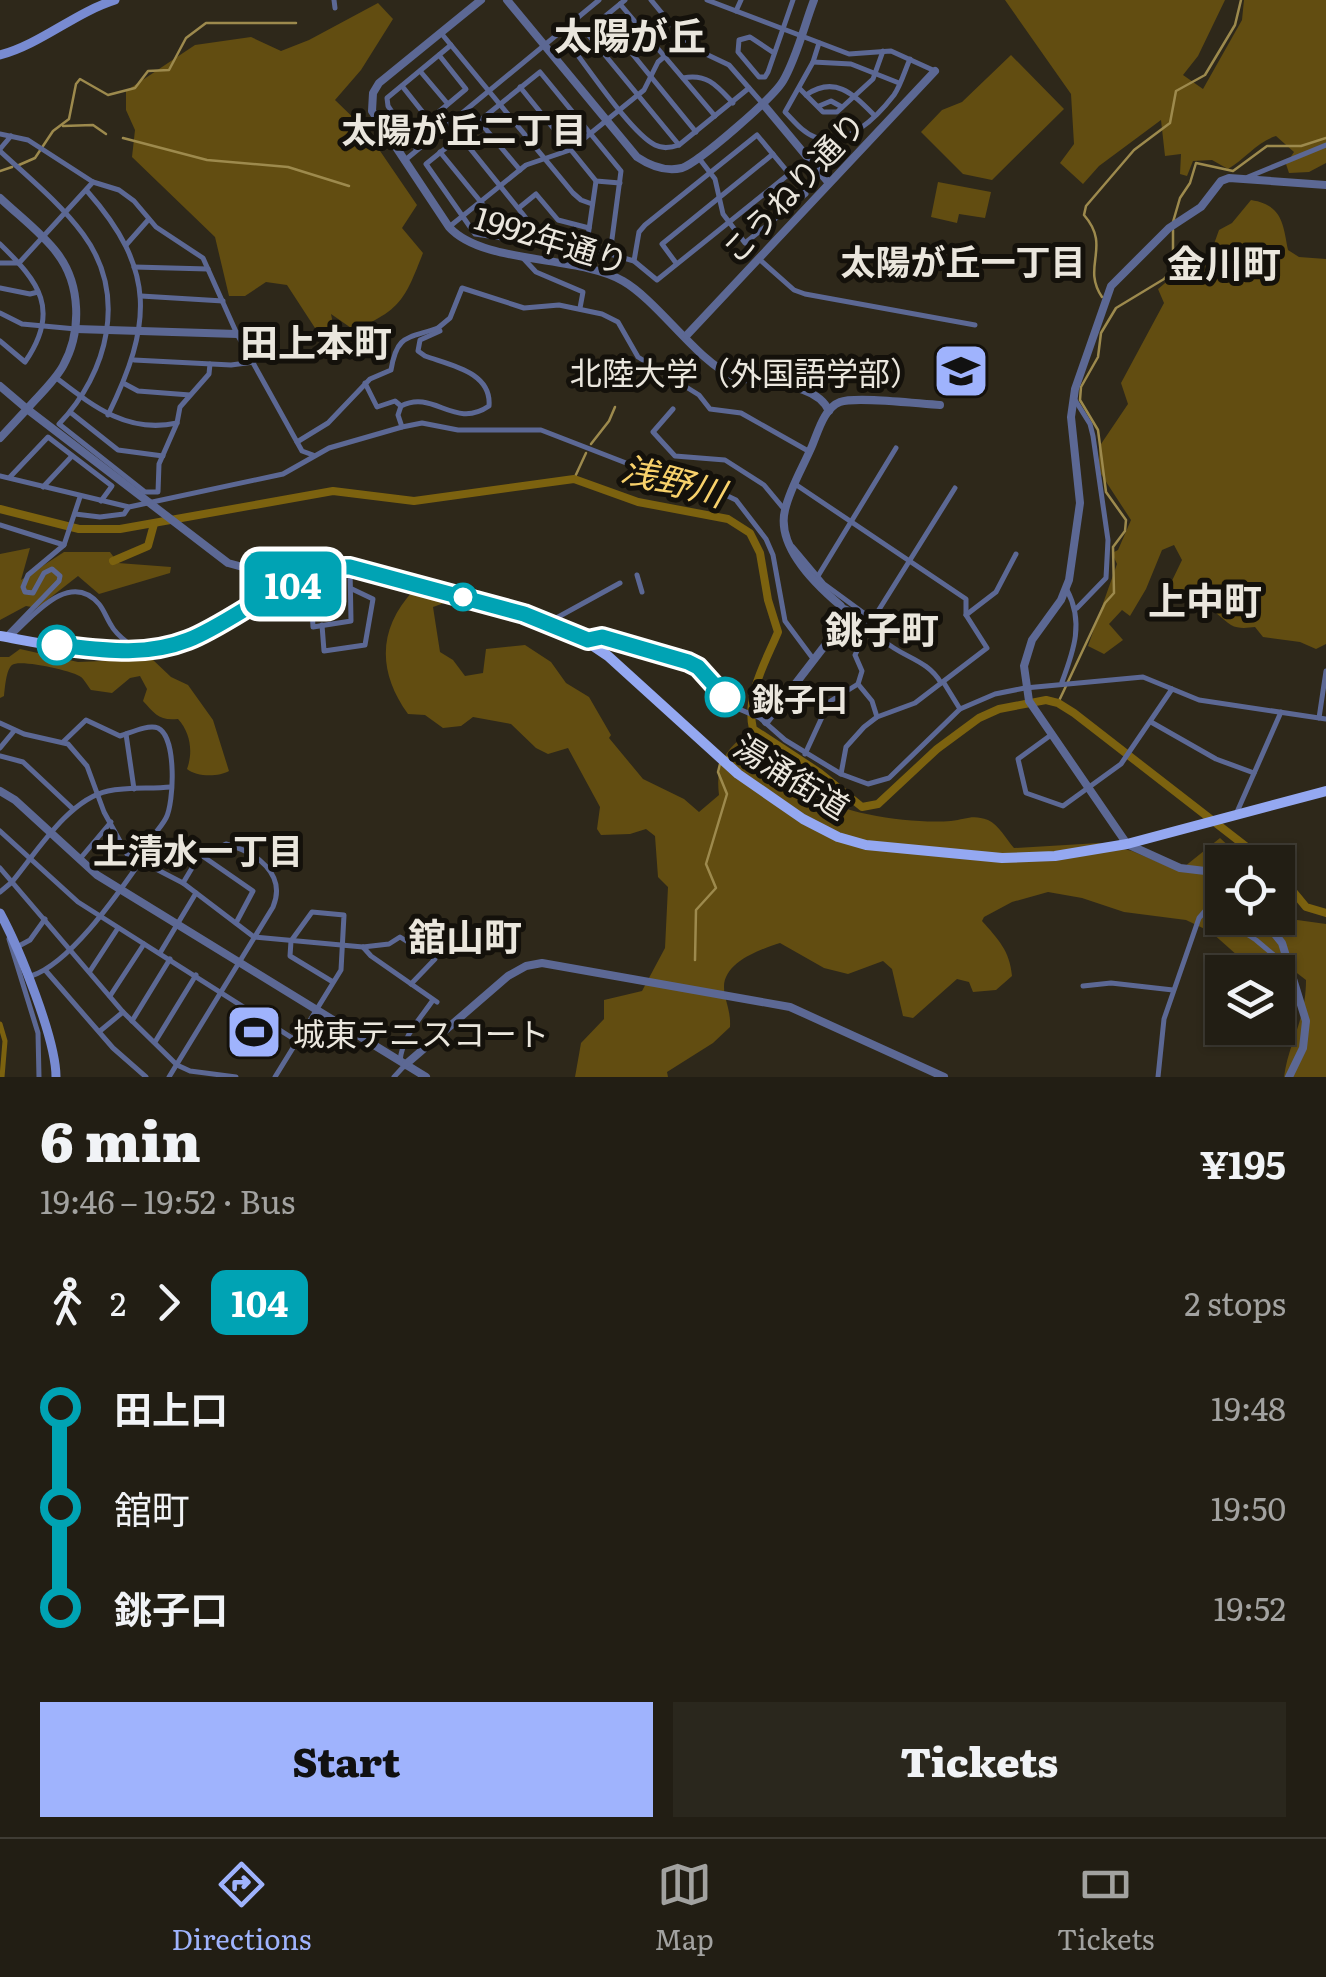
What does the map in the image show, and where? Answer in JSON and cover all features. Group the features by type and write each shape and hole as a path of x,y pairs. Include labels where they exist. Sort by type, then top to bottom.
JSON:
{"main road":[{"path":"0,56 114,0"},
{"name":"湯涌街道","path":"4,637 141,652 190,640 322,570 350,567 549,622 588,640 732,770 803,819 838,837 866,844 904,851 1028,858 1127,844 1326,791"},
{"path":"0,914 28,977 56,1077"}],"street":[{"name":"1992年通り","path":"481,0 379,83 374,92 372,111 449,228 471,243 623,281 728,374 814,392 829,412"},
{"path":"506,0 637,157 648,164 682,168 763,104 783,82 814,0"},
{"path":"651,0 684,40 735,71 828,182"},
{"path":"707,0 849,54 882,51 935,71"},
{"path":"736,11 740,0"},
{"path":"774,53 750,37 739,40 738,52 759,76 765,77 774,53 782,28 793,0"},
{"path":"404,161 596,1"},
{"path":"716,117 622,2 570,45 620,109 655,145 679,146 733,104 749,88"},
{"path":"603,18 697,132"},
{"path":"586,32 679,146"},
{"path":"441,33 581,200 592,204"},
{"path":"449,228 520,170 570,150 590,134 638,95 652,78 658,62 684,40"},
{"path":"819,42 803,92 786,112 804,132 817,138 844,138 874,115 896,92 910,59"},
{"path":"416,150 388,106 387,98 451,45"},
{"path":"803,92 830,114 855,97 875,74 882,51"},
{"path":"402,86 429,120 466,89 438,56"},
{"path":"735,71 746,61"},
{"path":"813,62 836,61 899,83"},
{"path":"420,71 448,104"},
{"name":"こうねり通り","path":"686,336 935,71"},
{"path":"610,254 621,172 540,72 426,164 476,234 634,260 657,280 789,174"},
{"path":"683,78 708,79 733,104"},
{"path":"803,92 835,85 874,115"},
{"path":"520,87 596,180 620,184"},
{"path":"818,108 830,101 842,107"},
{"path":"478,121 520,170"},
{"path":"0,134 43,148 93,182 119,190 149,219 203,258 237,334 296,443 302,451 314,455"},
{"path":"12,136 0,150 85,236 100,265 106,291 108,328 95,374 83,398 58,424 145,492 158,492 163,456 180,407 209,374 210,364"},
{"path":"460,136 547,244"},
{"path":"634,260 645,225 710,172 757,136 806,194 745,243 723,214 710,172 698,157"},
{"path":"1240,179 1326,146"},
{"path":"440,152 512,241"},
{"path":"677,264 662,244 773,154"},
{"path":"586,250 596,180"},
{"path":"1205,871 1180,868 1127,844 1037,715 1025,688 1027,652 1066,588 1080,503 1072,418 1074,398 1111,286 1173,225 1201,206 1222,180 1326,184"},
{"path":"0,263 19,262 93,182"},
{"path":"87,191 126,245 140,296 140,330 134,360 108,415"},
{"path":"519,208 536,194 558,220 589,228"},
{"path":"0,198 42,237 68,269 76,303 76,328 64,366 0,438"},
{"path":"126,245 149,219"},
{"path":"0,244 32,276 42,308 42,328 25,362 0,340"},
{"path":"520,255 536,272 583,292 580,308"},
{"path":"758,258 794,290 805,294 975,325"},
{"path":"134,267 208,269"},
{"path":"0,288 38,292"},
{"path":"296,443 328,423 365,382 391,370 399,342 438,328 450,318 462,288 524,308 559,304 618,322 638,357 690,388 707,401 710,409 742,413 810,452"},
{"path":"140,296 223,300"},
{"path":"0,313 42,328 237,334"},
{"path":"402,406 416,402 435,404 457,415 470,416 489,406 489,394 477,377 418,351 420,340 440,331 438,328"},
{"path":"134,360 254,362"},
{"path":"56,377 108,415 129,423 177,423"},
{"path":"365,382 377,407 396,401 402,406"},
{"path":"124,384 138,392 190,394"},
{"path":"0,386 228,563 275,577 276,593"},
{"path":"1074,398 1093,436 1108,540 1106,578 1078,608"},
{"path":"866,616 841,606 821,589 791,546 784,528 785,510 794,484 829,412 847,400 940,404"},
{"path":"402,406 398,415 402,427"},
{"path":"674,409 653,432 675,456 726,460 764,485 785,510"},
{"path":"70,412 118,450 163,456"},
{"path":"0,476 129,507 284,474 314,455 352,440 422,423 458,430 541,430 688,487 724,493 736,500 766,540 773,555 786,622 814,660"},
{"path":"10,478 48,437 112,486 101,501"},
{"path":"818,576 896,448"},
{"path":"44,487 73,455"},
{"path":"794,484 966,599 966,615 987,648 915,703 877,718 846,747 841,774"},
{"path":"805,754 830,702 858,684 862,672 854,658 870,624 955,488"},
{"path":"4,637 58,584 60,576 52,569 32,593 23,588 28,575 65,543 80,497"},
{"path":"74,514 124,514 129,507"},
{"path":"0,525 65,543"},
{"path":"791,546 824,584 866,616 884,641 924,662 960,709"},
{"path":"966,615 996,592 1016,554"},
{"path":"261,572 297,570 306,577 312,588 314,626 351,621 350,567"},
{"path":"637,576 642,592"},
{"path":"549,622 620,582"},
{"path":"1066,588 1078,608 1067,682"},
{"path":"322,625 324,651 364,645 373,599 352,589"},
{"path":"4,637 54,598 77,591 99,603 112,629 141,652"},
{"path":"763,720 842,626 841,606"},
{"path":"588,640 602,637 698,667 725,697 763,720 805,754 868,784 888,778 960,709 996,694 1135,676 1159,680 1172,689 1222,705 1322,718 1326,670"},
{"path":"858,684 872,701 877,718"},
{"path":"1052,735 1018,759 1026,793 1063,806 1125,760 1172,689"},
{"path":"1230,816 1281,712"},
{"path":"28,977 46,971 71,948 120,890 138,862 138,855 168,814 171,751 161,730 150,727 115,734 86,720 63,742"},
{"path":"1151,722 1216,759 1254,773"},
{"path":"0,723 14,731 63,742 87,766 96,794 127,854 183,883 254,937 363,947 391,944 400,937 435,959 410,984"},
{"path":"0,748 14,731"},
{"path":"126,734 134,789"},
{"path":"0,756 23,762 73,808"},
{"path":"0,892 73,808 96,794 171,787"},
{"path":"0,791 120,890 426,1077"},
{"path":"80,860 111,822"},
{"path":"0,831 78,902 297,1040"},
{"path":"169,1077 278,898 274,872 226,844 202,855 183,883"},
{"path":"202,855 254,891 236,923"},
{"path":"0,868 123,1012 177,1065 184,1070 236,1077"},
{"path":"160,953 196,893"},
{"path":"1158,1077 1160,1034 1199,918 1206,911 1213,912 1274,955"},
{"path":"275,1077 341,970 344,915 312,912 292,941 290,956 333,982"},
{"path":"17,947 30,940 45,919"},
{"path":"90,971 118,928"},
{"path":"9,931 38,1033 39,1077"},
{"path":"110,996 144,944"},
{"path":"363,947 435,1001 400,1050 402,1063"},
{"path":"132,1021 170,959"},
{"path":"394,1077 402,1063 508,976 542,963 790,1007 944,1077"},
{"path":"46,971 113,1048 146,1077"},
{"path":"154,1042 196,975"},
{"path":"1083,986 1111,983 1173,990"},
{"path":"1290,1077 1307,1034 1295,985"},
{"path":"100,1031 123,1012"}],"shaded area":[{"path":"1005,0 1225,0 1198,56 1183,75 1203,89 1242,20 1244,0 1326,0 1326,163 1309,172 1289,173 1286,164 1294,152 1276,136 1228,169 1212,160 1193,161 1187,176 1180,174 1181,154 1165,156 1161,120 1099,166 1083,184 1060,163 1074,144 1071,94"},
{"path":"378,3 393,19 361,70 335,100 365,129 417,205 402,228 423,253 406,292 392,309 354,330 331,314 335,334 315,328 287,285 266,282 245,296 229,296 215,237 132,157 135,130 126,110 126,91 195,45 251,37 281,51"},
{"path":"1011,55 1064,109 992,180 963,174 921,132 942,110 962,102"},
{"path":"938,182 991,192 985,218 959,214 957,223 931,217"},
{"path":"1251,200 1275,211 1288,250 1299,257 1326,259 1326,644 1316,649 1300,642 1263,637 1255,627 1234,626 1209,608 1172,592 1168,589 1182,560 1174,545 1162,550 1130,616 1122,610 1109,624 1123,640 1104,654 1088,646 1117,564 1112,553 1118,550 1131,520 1099,471 1099,447 1128,404 1121,383 1164,303 1158,289 1189,263 1195,267 1209,258 1219,230 1232,223"},
{"path":"30,548 21,580 64,552 110,552 118,563 171,567 170,573 99,594 78,576 37,608 26,606 0,620 0,554"},
{"path":"414,590 450,601 433,607 440,652 453,660 465,676 483,673 486,649 525,645 551,662 566,683 589,697 611,735 609,738 643,779 684,799 699,812 719,795 718,778 728,751 740,739 753,741 772,751 810,792 840,807 917,821 983,818 996,825 1014,848 1099,843 1132,851 1179,871 1205,850 1205,929 1186,920 1124,912 1048,892 1012,902 982,921 1002,946 1012,976 996,990 973,992 969,982 957,979 913,1018 903,1016 892,969 883,961 848,974 824,968 780,943 745,958 730,970 724,987 730,1027 713,1043 667,1072 668,1077 575,1077 581,1043 604,1019 604,1000 642,991 665,948 668,887 658,877 655,836 646,829 601,835 597,829 600,807 568,748 548,754 511,724 473,717 461,726 443,728 425,715 408,714 391,682 386,650 388,635 402,604"},
{"path":"20,649 78,662 152,659 171,677 188,685 213,720 229,771 208,775 187,769 190,750 186,730 178,719 158,716 143,701 147,689 140,676 130,678 112,693 91,690 81,677 68,672 17,664 10,667 4,696 0,698 0,657 9,657"},
{"path":"1295,920 1326,924 1326,1077 1284,1077 1305,994 1306,980 1295,972 1295,955 1237,955 1214,935 1295,935"}],"waterway":[{"path":"1102,297 1094,276 1096,237 1084,215 1086,206 1134,150 1170,123 1176,91 1205,75 1235,25 1241,0"},
{"path":"19,165 35,158 53,131 69,119 80,79 108,95 135,88 148,71 169,70 186,38 206,23 296,23"},
{"path":"63,126 93,125 106,134"},
{"path":"123,138 207,160 288,167 349,186"},
{"path":"1173,222 1196,163 1233,171 1267,146 1301,146 1326,138"},
{"path":"0,171 12,167"},
{"path":"1058,703 1105,603 1114,593 1113,547 1125,531 1126,520 1106,492 1098,430 1080,400 1081,387 1098,357 1101,333 1116,308 1164,279 1173,268 1173,230"},
{"path":"591,444 615,407"},
{"path":"574,479 586,453"},
{"name":"浅野川","path":"0,509 79,529 120,529 333,491 414,501 574,479 638,502 728,519 750,533 760,553 778,632 754,691 753,729 820,773 862,807 878,804 937,749 979,718 999,709 1046,700 1074,713 1244,845"},
{"path":"113,561 148,546 154,524"},
{"path":"726,758 755,753 758,743 753,729"},
{"path":"695,960 696,910 716,888 706,864 727,794 718,772 720,764"},
{"name":"浅野川","path":"1295,894 1306,907 1326,913"},
{"path":"0,1024 5,1041 2,1077"}],"bus line":[{"name":"104","path":"57,645 114,652 170,646 190,640 306,577 338,566 386,574 524,614 588,640 602,637 688,662 698,667 725,697"}],"place":[{"name":"北陸大学（外国語学部）","path":"961,371"},
{"name":"銚子口","path":"725,697"},
{"name":"城東テニスコート","path":"254,1032"}],"district":[{"name":"太陽が丘","path":"630,33"},
{"name":"太陽が丘二丁目","path":"464,128"},
{"name":"太陽が丘一丁目","path":"963,260"},
{"name":"金川町","path":"1224,261"},
{"name":"田上本町","path":"316,340"},
{"name":"上中町","path":"1205,598"},
{"name":"銚子町","path":"882,627"},
{"name":"土清水一丁目","path":"198,849"},
{"name":"舘山町","path":"465,934"}]}
